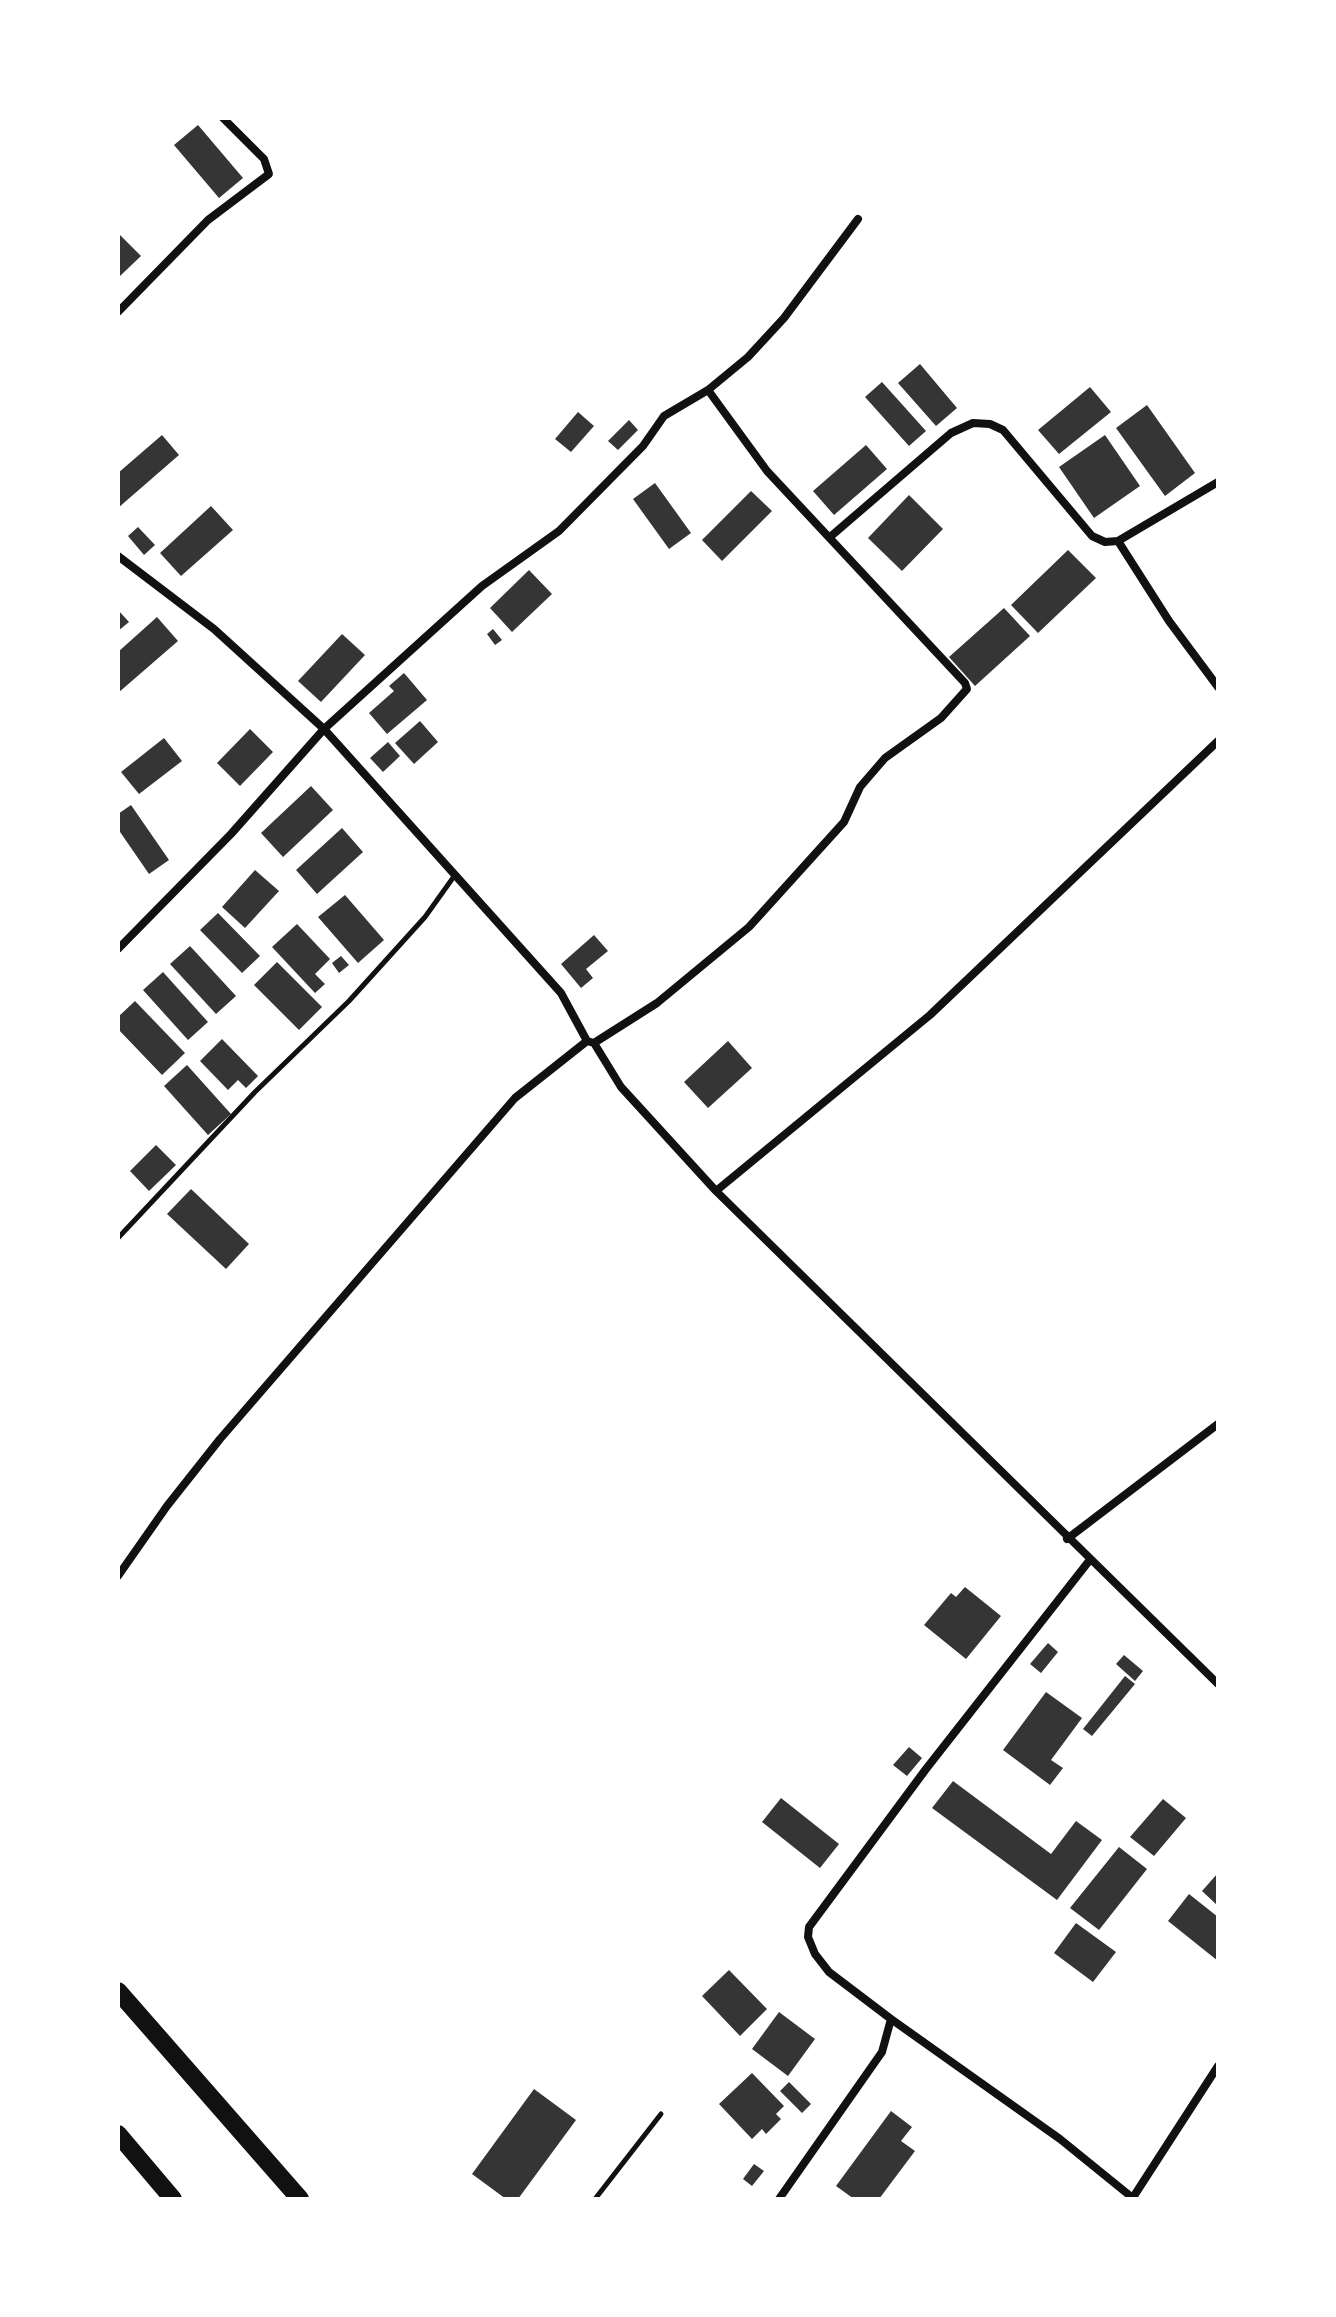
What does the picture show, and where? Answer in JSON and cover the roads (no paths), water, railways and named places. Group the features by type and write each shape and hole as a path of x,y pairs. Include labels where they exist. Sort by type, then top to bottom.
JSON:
{"highway":[{"path":"118,1991 300,2199"},
{"path":"118,2134 173,2199"}],"street":[{"path":"118,312 208,220 269,174 264,159 223,118"},
{"path":"118,949 231,834 324,729 482,586 559,531 643,446 664,416 708,390 748,357 784,318 858,219"},
{"path":"118,1576 167,1506 220,1439 515,1098 590,1042 657,1003 749,927 844,822 860,787 885,758 941,718 966,694 965,683 767,471 708,390"},
{"path":"830,537 951,433 973,423 990,424 1003,430 1092,536 1105,542 1118,541 1218,482"},
{"path":"1118,541 1169,621 1218,687"},
{"path":"118,556 214,629 324,729 561,993 621,1087 716,1191 1089,1561 1218,1684"},
{"path":"716,1191 930,1015 1218,741"},
{"path":"1067,1539 1218,1424"},
{"path":"1089,1561 926,1769 809,1927 808,1937 815,1954 829,1972 1060,2139 1133,2199 1218,2066"},
{"path":"779,2199 882,2052 891,2019"}],"lane":[{"path":"118,1238 255,1092 349,1001 425,917 455,874"},
{"path":"595,2199 661,2114"}]}
